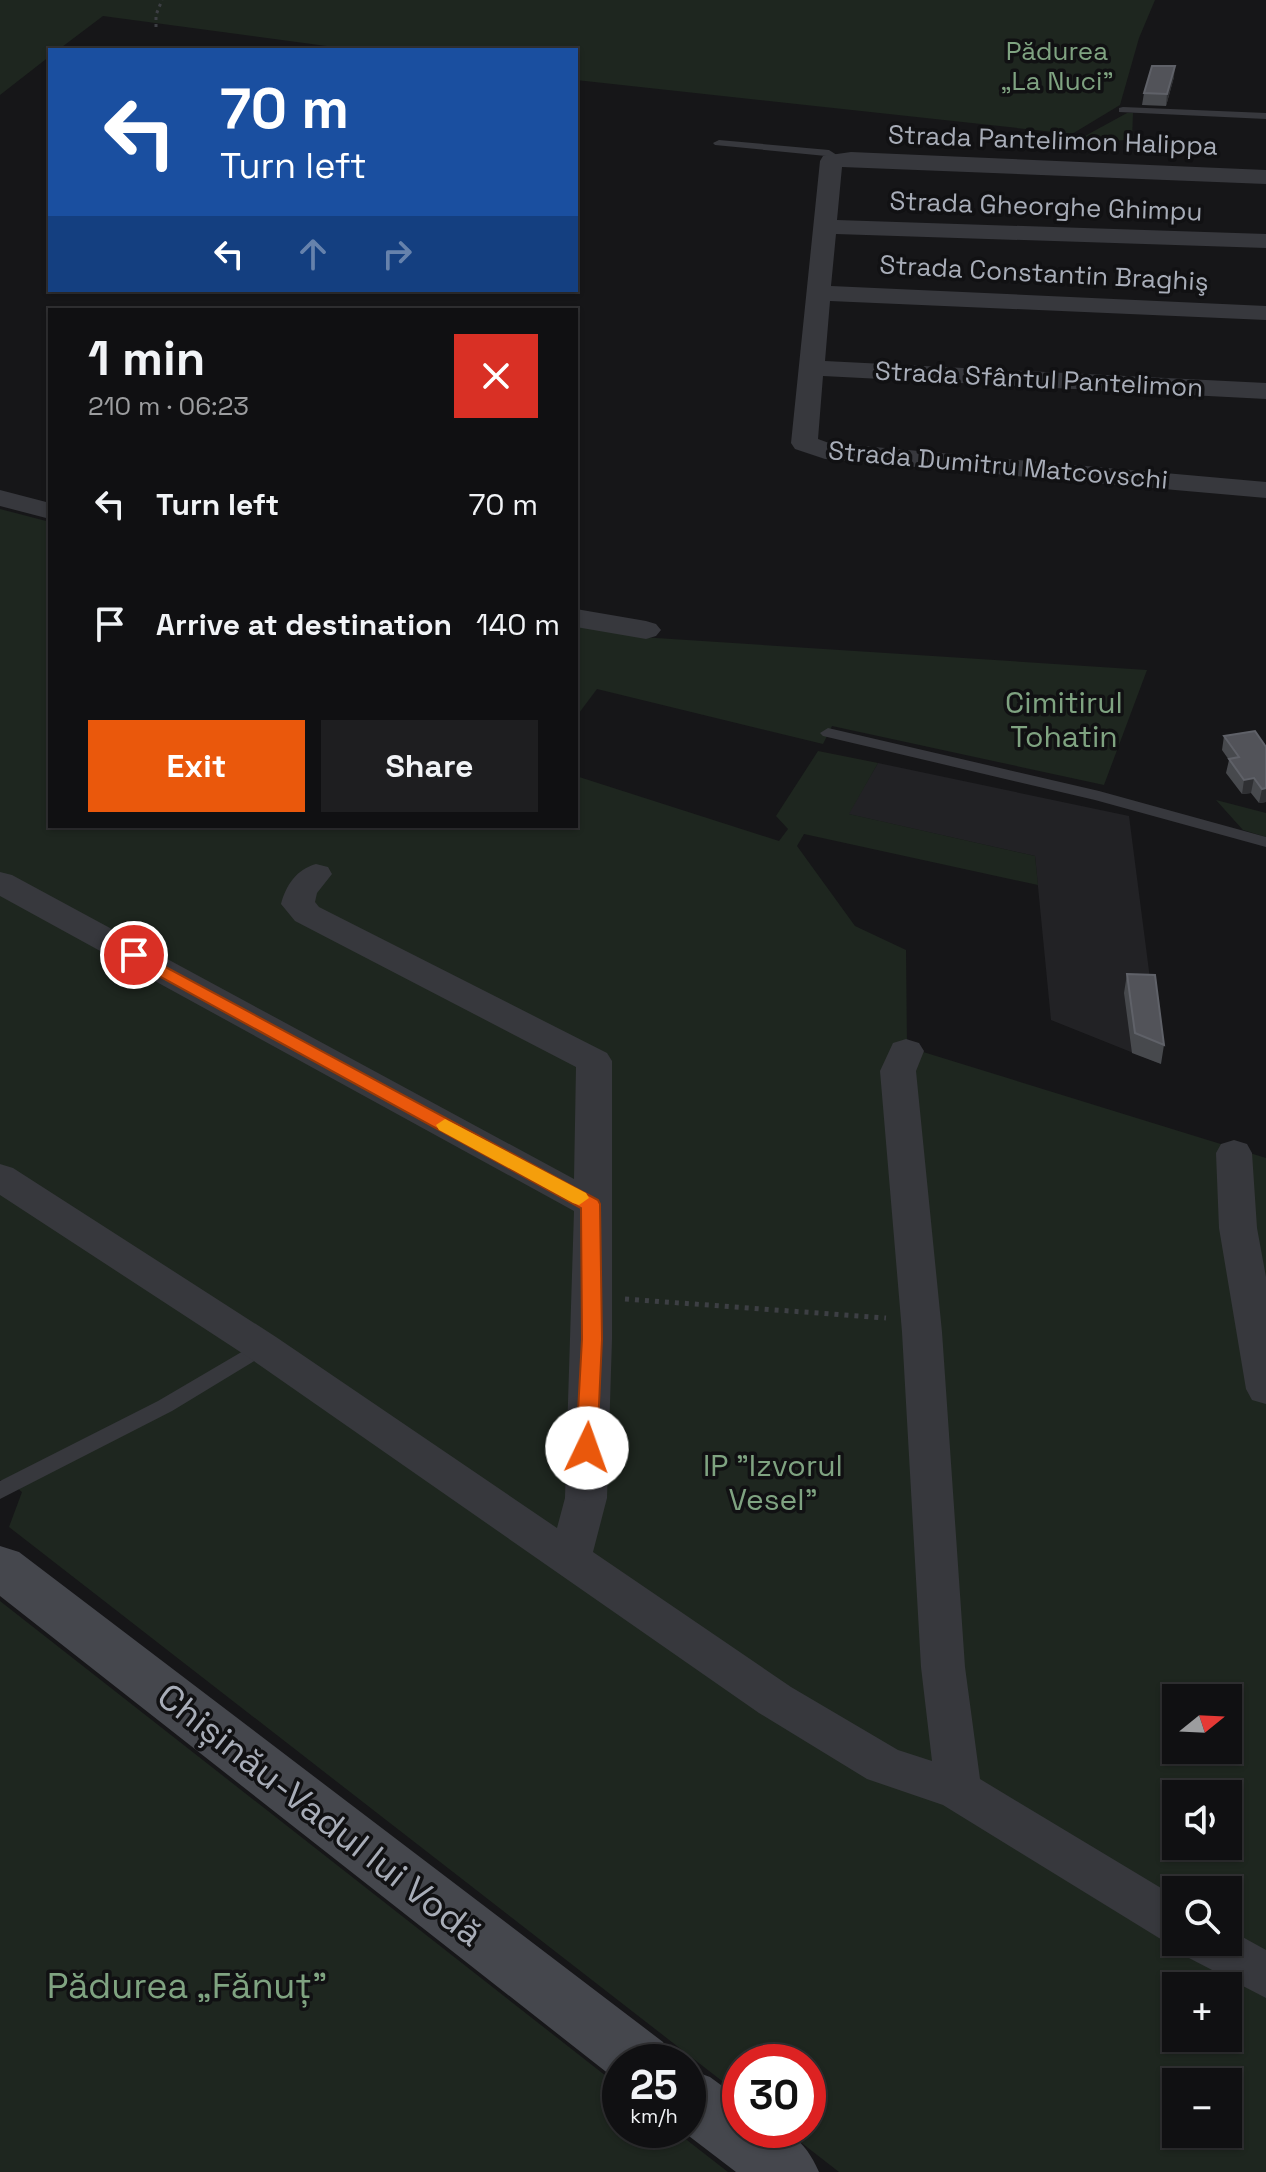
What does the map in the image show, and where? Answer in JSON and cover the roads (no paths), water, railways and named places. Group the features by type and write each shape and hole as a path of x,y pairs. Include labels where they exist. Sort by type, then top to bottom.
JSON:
{"main road":[{"name":"Chișinău-Vadul lui Vodă","path":"0,1567 618,2044"},
{"path":"706,2111 787,2172"}],"street":[{"name":"Strada Pantelimon Halippa","path":"837,159 1266,177"},
{"name":"Strada Dumitru Matcovschi","path":"837,159 831,161 804,443 825,451 1266,490"},
{"name":"Strada Gheorghe Ghimpu","path":"825,227 1266,241"},
{"name":"Strada Constantin Braghiş","path":"819,293 1266,313"},
{"name":"Strada Sfântul Pantelimon","path":"811,368 1266,391"},
{"path":"0,498 48,510"},
{"path":"578,618 646,630"},
{"path":"316,874 301,891 298,904 307,914 594,1061 586,1498 571,1556"},
{"path":"0,882 591,1204"},
{"path":"906,1051 898,1071 921,1321 943,1667 958,1790"},
{"path":"1234,1153 1238,1228 1266,1389"},
{"path":"0,1177 262,1347 571,1556 775,1700 883,1765 928,1783 958,1790 1162,1914"},
{"path":"1231,1956 1266,1976"}],"lane":[{"path":"1123,110 1265,116"},
{"path":"719,143 829,153 837,159"},
{"path":"828,733 1099,796 1266,842"},
{"path":"0,1491 165,1406 262,1347"}],"park label":[{"name":"Pădurea „La Nuci”","path":"1057,66"},
{"name":"Cimitirul Tohatin","path":"1064,719"},
{"name":"IP \"Izvorul Vesel\"","path":"773,1482"},
{"name":"Pădurea „Fănuț”","path":"187,1986"}]}
